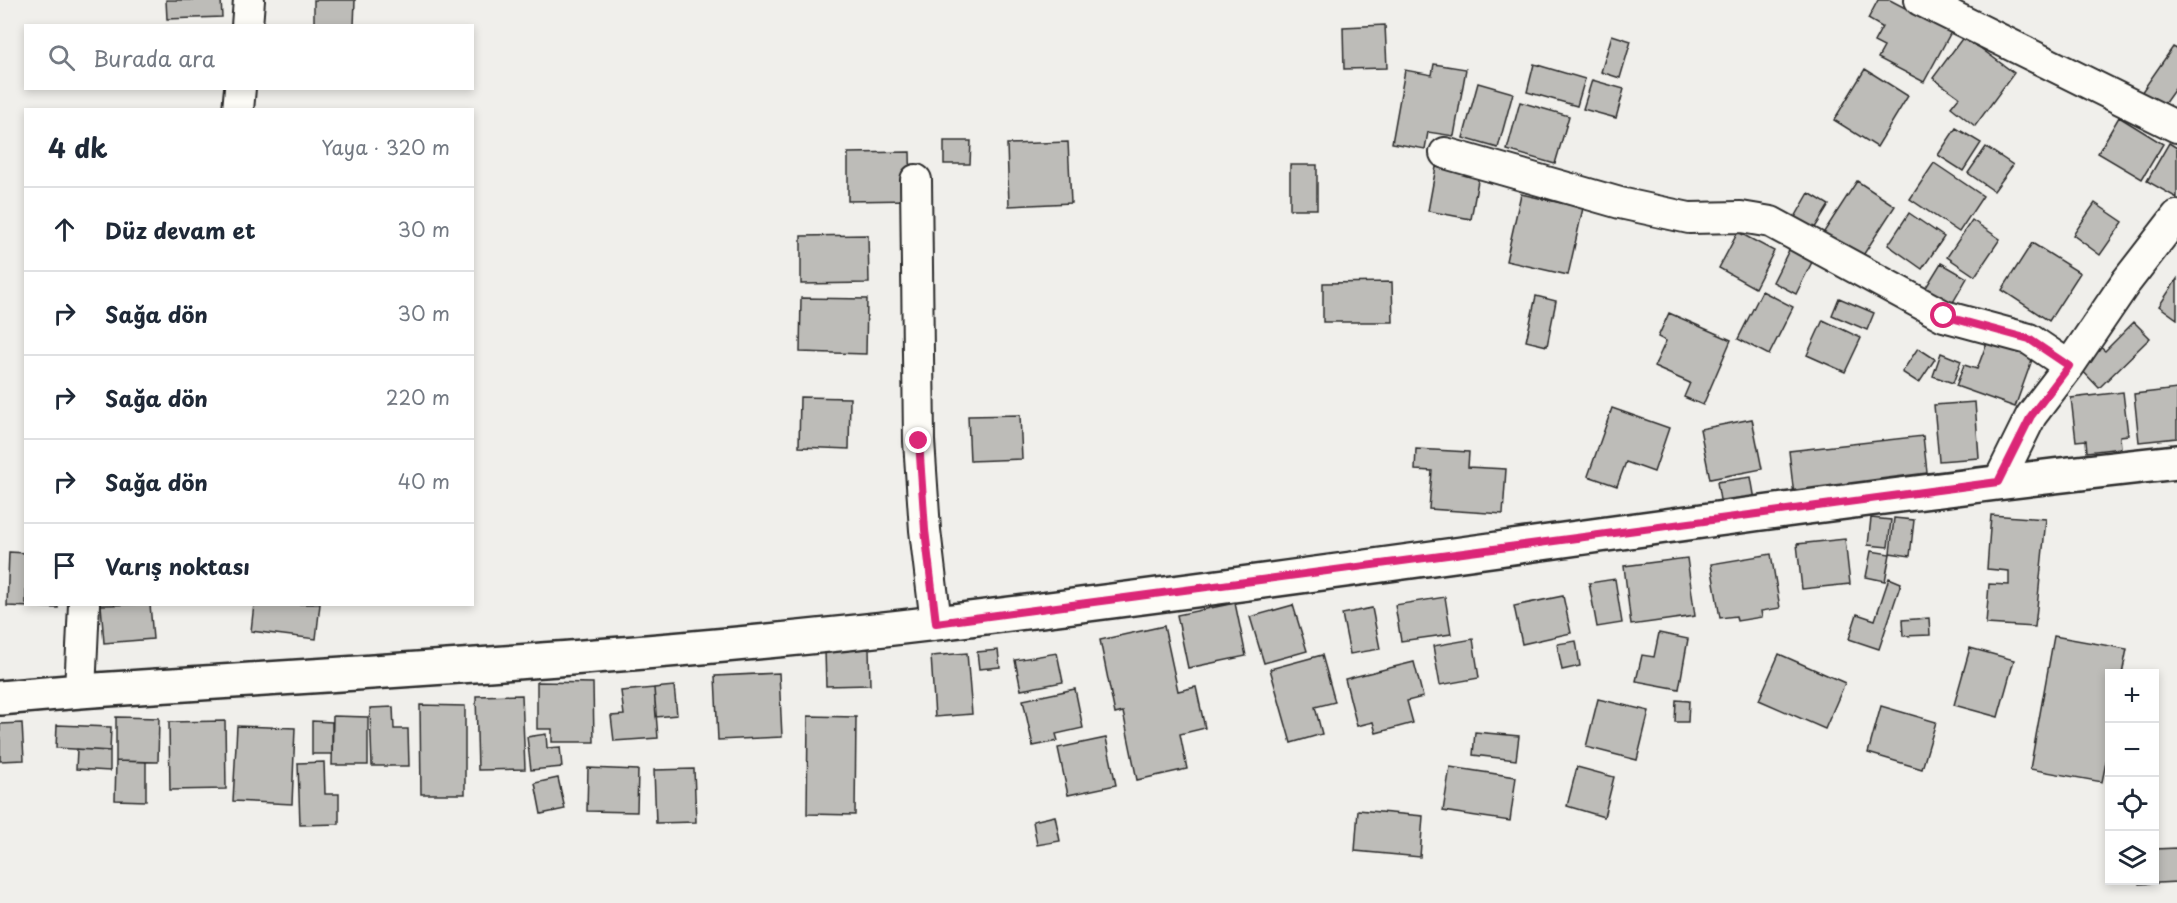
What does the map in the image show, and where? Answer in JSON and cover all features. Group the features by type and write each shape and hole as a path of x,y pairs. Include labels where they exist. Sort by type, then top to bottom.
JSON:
{"street":[{"path":"247,24 249,0"},
{"path":"1920,0 2177,127"},
{"path":"238,108 240,90"},
{"path":"1445,153 1620,203 1689,218 1741,217 1772,222 1944,316 2029,339 2069,366"},
{"path":"916,180 919,441 925,530 936,623"},
{"path":"1998,482 2031,416 2177,216"},
{"path":"0,698 662,652 936,623 1998,482 2177,462"},
{"path":"80,691 84,606"}],"building":[{"path":"166,0 221,0 222,17 167,19"},
{"path":"314,0 355,0 354,24 314,24"},
{"path":"1878,0 1890,0 1951,32 1924,82 1878,58 1884,47 1874,42 1882,27 1868,19"},
{"path":"1385,25 1387,68 1344,69 1343,27"},
{"path":"1612,35 1631,41 1620,78 1601,72"},
{"path":"1964,36 2014,73 1975,126 1951,107 1959,97 1933,78"},
{"path":"2173,47 2177,49 2177,86 2162,107 2141,93"},
{"path":"1434,64 1466,69 1454,136 1428,132 1425,149 1392,143 1405,70 1432,75"},
{"path":"1534,64 1585,79 1577,106 1527,92"},
{"path":"1865,69 1908,96 1877,147 1834,120"},
{"path":"1592,80 1624,89 1616,118 1583,109"},
{"path":"1478,83 1513,93 1498,148 1463,138"},
{"path":"1520,102 1569,116 1555,164 1507,150"},
{"path":"2119,117 2163,144 2142,179 2098,153"},
{"path":"1956,128 1981,143 1963,171 1938,155"},
{"path":"944,141 971,141 970,164 944,164"},
{"path":"1068,142 1071,203 1009,206 1007,144"},
{"path":"2169,143 2177,148 2177,198 2147,181"},
{"path":"1986,147 2013,165 1994,191 1968,173"},
{"path":"910,152 911,200 848,201 848,153"},
{"path":"1934,163 1983,196 1959,232 1910,199"},
{"path":"1290,165 1317,165 1317,209 1290,209"},
{"path":"1436,167 1479,175 1471,219 1428,211"},
{"path":"1857,181 1895,206 1860,260 1822,235"},
{"path":"1809,193 1829,205 1813,231 1794,219"},
{"path":"1521,194 1583,208 1568,275 1506,261"},
{"path":"2095,203 2123,222 2100,255 2073,235"},
{"path":"1909,213 1944,237 1922,269 1888,245"},
{"path":"1972,220 2000,239 1975,276 1947,257"},
{"path":"1738,232 1774,251 1755,288 1719,268"},
{"path":"868,235 869,283 801,284 801,236"},
{"path":"2032,243 2080,273 2049,321 2002,290"},
{"path":"1791,246 1814,258 1796,294 1773,282"},
{"path":"1941,263 1967,278 1952,304 1925,289"},
{"path":"2177,279 2177,319 2159,306"},
{"path":"1392,282 1393,322 1323,322 1323,283"},
{"path":"1762,291 1793,307 1769,355 1738,339"},
{"path":"1536,296 1556,301 1547,346 1526,341"},
{"path":"801,298 867,299 866,354 800,352"},
{"path":"1839,298 1874,313 1867,330 1832,315"},
{"path":"1669,313 1731,340 1703,405 1684,397 1690,383 1654,367 1666,341 1658,337"},
{"path":"1823,320 1861,338 1845,372 1807,355"},
{"path":"2134,322 2150,338 2099,388 2077,365 2098,345 2105,351"},
{"path":"1988,340 2033,357 2015,407 1956,386 1964,365 1977,369"},
{"path":"1918,348 1935,359 1919,383 1902,372"},
{"path":"1941,353 1961,361 1953,383 1933,376"},
{"path":"2177,389 2177,438 2139,442 2134,394"},
{"path":"2123,392 2128,435 2120,436 2121,448 2087,452 2086,440 2076,441 2071,398"},
{"path":"800,397 850,398 849,449 799,447"},
{"path":"1975,402 1979,458 1939,461 1934,405"},
{"path":"1612,408 1669,428 1654,472 1626,462 1617,486 1588,476"},
{"path":"1020,415 1022,459 970,461 968,416"},
{"path":"1752,419 1762,469 1710,479 1700,429"},
{"path":"1923,436 1928,481 1794,496 1789,451"},
{"path":"1416,449 1469,452 1468,467 1506,469 1503,514 1429,509 1432,471 1415,470"},
{"path":"1751,477 1755,500 1721,506 1717,482"},
{"path":"1991,515 2046,519 2035,627 1986,624 1989,584 2009,585 2009,571 1987,569"},
{"path":"1871,518 1891,520 1888,547 1868,545"},
{"path":"1894,518 1914,520 1910,556 1890,553"},
{"path":"1845,539 1850,584 1802,589 1797,544"},
{"path":"1871,551 1890,554 1885,581 1866,577"},
{"path":"9,552 24,553 24,606 58,606 58,608 7,606"},
{"path":"1771,554 1780,608 1761,611 1762,617 1737,621 1736,616 1720,618 1711,564"},
{"path":"1687,558 1695,616 1631,625 1624,566"},
{"path":"1889,578 1901,583 1879,649 1849,639 1857,614 1875,620"},
{"path":"1615,579 1622,623 1597,627 1589,583"},
{"path":"1563,596 1571,633 1522,644 1514,606"},
{"path":"1445,597 1451,634 1401,641 1395,605"},
{"path":"1235,603 1246,656 1188,668 1177,615"},
{"path":"1293,605 1307,651 1264,663 1250,617"},
{"path":"101,606 150,606 153,639 104,643"},
{"path":"254,606 320,606 316,639 251,631"},
{"path":"1372,608 1380,649 1350,654 1342,614"},
{"path":"1929,618 1930,635 1903,636 1902,620"},
{"path":"1164,626 1178,691 1196,687 1205,728 1180,734 1187,769 1137,780 1123,712 1115,714 1100,640"},
{"path":"1659,633 1688,639 1679,689 1636,681 1642,655 1654,657"},
{"path":"2054,636 2127,649 2123,669 2105,669 2105,767 2102,782 2030,769"},
{"path":"1473,639 1479,678 1440,685 1433,646"},
{"path":"1576,641 1580,666 1562,670 1557,644"},
{"path":"1970,648 2014,660 1998,717 1954,705"},
{"path":"869,649 870,685 826,686 825,650"},
{"path":"998,650 1000,667 979,669 977,652"},
{"path":"967,653 972,714 935,717 931,656"},
{"path":"1057,653 1063,682 1021,690 1015,660"},
{"path":"1779,654 1845,683 1825,729 1759,700"},
{"path":"1322,655 1335,702 1315,707 1322,734 1291,743 1270,669"},
{"path":"1414,662 1423,697 1407,701 1413,723 1376,733 1373,722 1357,726 1345,679"},
{"path":"779,673 782,737 718,740 715,676"},
{"path":"537,682 593,683 594,742 552,742 552,729 537,729"},
{"path":"674,686 677,715 656,717 654,688"},
{"path":"654,688 658,738 614,741 611,716 624,715 621,691"},
{"path":"1075,689 1083,728 1056,734 1058,741 1033,746 1023,700"},
{"path":"522,695 525,769 478,770 476,696"},
{"path":"1598,699 1649,711 1637,760 1586,747"},
{"path":"1676,700 1689,701 1688,722 1675,722"},
{"path":"420,705 465,706 465,794 421,794"},
{"path":"1881,706 1936,722 1922,769 1868,753"},
{"path":"393,707 394,729 408,729 409,766 372,766 370,708"},
{"path":"333,716 368,717 368,765 332,765"},
{"path":"808,716 856,717 855,815 807,814"},
{"path":"116,717 159,718 158,762 116,761"},
{"path":"225,721 226,789 170,790 169,722"},
{"path":"312,721 332,722 332,754 312,754"},
{"path":"22,723 24,760 0,761 0,724"},
{"path":"57,725 111,727 110,751 56,748"},
{"path":"237,726 295,728 292,804 233,801"},
{"path":"1475,732 1519,736 1516,760 1473,755"},
{"path":"546,734 547,748 560,747 562,767 531,770 527,737"},
{"path":"1106,738 1116,785 1068,795 1058,748"},
{"path":"77,749 110,751 110,771 76,769"},
{"path":"116,761 146,762 146,801 115,800"},
{"path":"324,762 325,794 339,794 339,824 300,825 298,763"},
{"path":"1450,767 1516,777 1510,821 1443,811"},
{"path":"1577,767 1614,777 1604,817 1567,806"},
{"path":"588,768 638,770 637,812 587,811"},
{"path":"694,769 696,822 656,823 654,770"},
{"path":"558,778 565,809 541,814 535,783"},
{"path":"1358,810 1423,816 1420,857 1355,851"},
{"path":"1055,816 1060,841 1037,845 1033,821"},
{"path":"2177,848 2177,882 2159,883 2159,849"}],"route":[{"path":"919,441 925,530 936,623 1998,482 2031,416 2069,366 2029,339 1944,316"}]}
